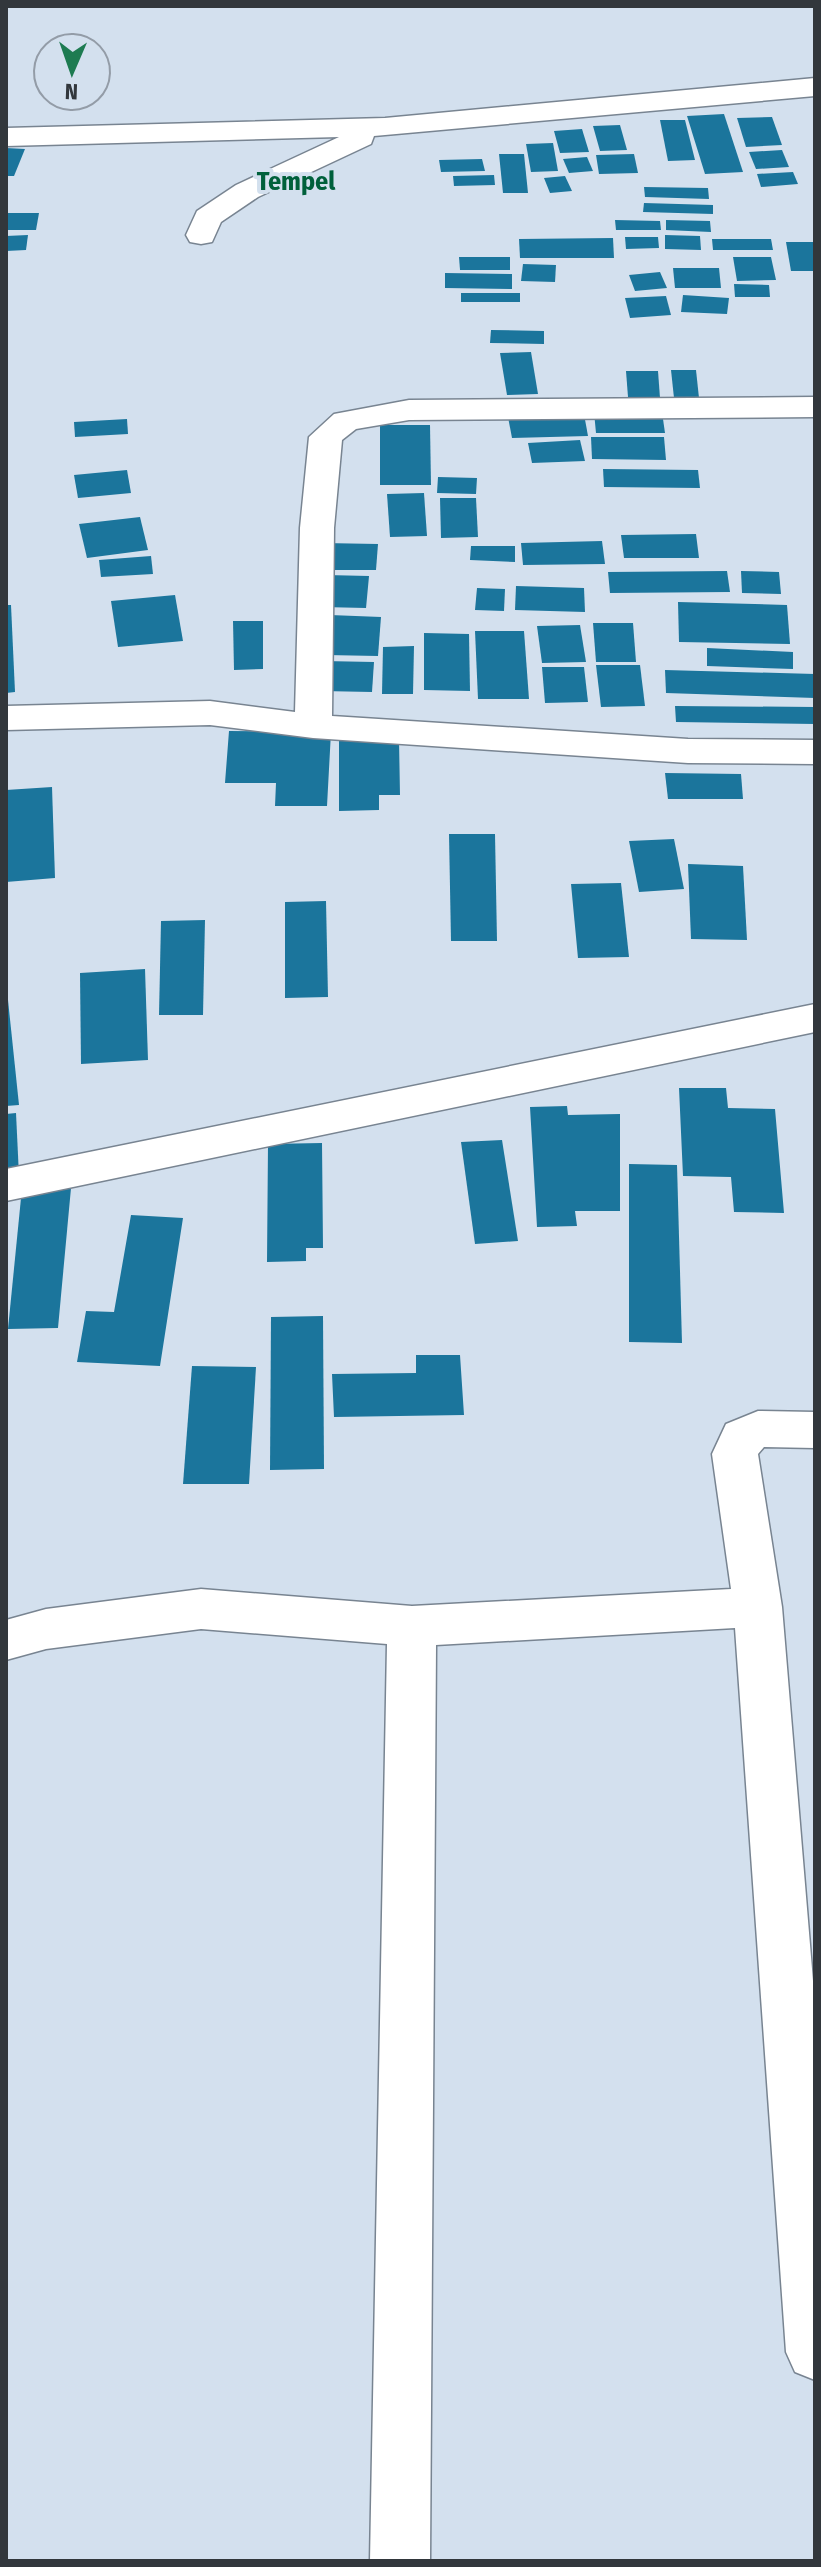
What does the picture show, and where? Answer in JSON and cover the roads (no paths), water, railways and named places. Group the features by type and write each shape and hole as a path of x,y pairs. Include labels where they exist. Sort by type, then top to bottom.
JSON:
{"street":[{"path":"6,137 343,130 815,87"},
{"path":"201,235 208,217 247,191 385,127"},
{"path":"313,726 317,528 326,437 346,421 365,415 409,410 815,407"},
{"path":"6,718 210,713 313,726 688,751 815,752"},
{"path":"6,1185 815,1018"},
{"path":"815,1430 758,1429 742,1437 735,1454 758,1607 815,2352"},
{"path":"6,1640 46,1629 201,1609 412,1626 758,1607"},
{"path":"400,2561 412,1626"}],"district":[{"name":"Tempel","path":"296,181"}]}
